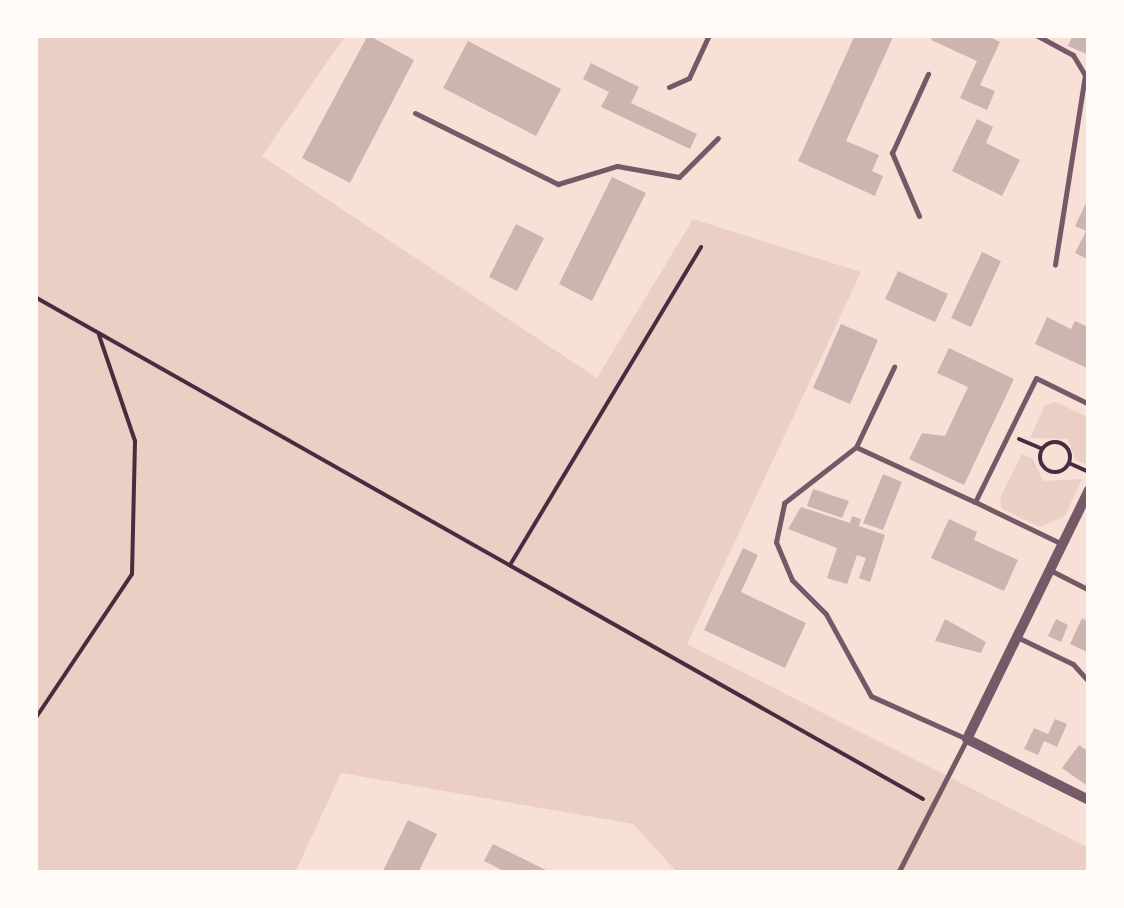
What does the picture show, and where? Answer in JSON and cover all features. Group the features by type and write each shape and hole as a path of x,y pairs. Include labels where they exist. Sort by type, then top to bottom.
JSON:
{"street":[{"path":"1089,490 967,739 1089,800"}],"lane":[{"path":"670,87 690,78 709,35"},
{"path":"1036,35 1073,55 1084,75 1055,265"},
{"path":"919,216 892,153 928,74"},
{"path":"414,112 558,184 617,166 679,177 718,138"},
{"path":"894,367 856,447 784,503 776,542 792,580 826,614 871,696 967,739 898,873"},
{"path":"975,502 1036,378 1089,404"},
{"path":"856,447 1062,544"},
{"path":"1050,570 1089,590"},
{"path":"1017,637 1072,664 1089,682"}],"path":[{"path":"510,565 701,246"},
{"path":"35,296 933,804"},
{"path":"35,719 132,574 135,441 98,332"},
{"path":"1008,433 1042,450 1062,444 1069,463"},
{"path":"1042,450 1048,471 1069,463 1089,472"}],"shaded area":[{"path":"35,35 346,35 262,156 597,378 693,219 861,272 687,644 1089,848 1089,873 678,873 633,824 341,773 295,873 35,873"},
{"path":"1055,402 1088,417 1088,465 1075,460 1068,439 1030,438 1045,405"},
{"path":"1022,454 1033,459 1043,481 1082,479 1065,516 1040,527 1002,509 1000,497"}],"building":[{"path":"368,35 414,60 350,183 302,158"},
{"path":"855,35 894,35 846,141 879,155 872,171 883,176 875,196 798,161"},
{"path":"933,35 985,35 1000,42 980,85 995,91 987,110 960,98 977,61 931,40"},
{"path":"1073,35 1089,35 1089,55 1068,46"},
{"path":"468,41 561,89 536,136 443,88"},
{"path":"591,63 639,87 631,103 697,134 690,149 601,107 609,92 583,79"},
{"path":"977,119 993,127 986,143 1020,160 1002,196 952,171"},
{"path":"612,177 646,193 592,301 559,284"},
{"path":"1089,197 1089,260 1075,253 1086,231 1075,226"},
{"path":"516,224 544,238 517,291 489,277"},
{"path":"982,252 1001,261 971,327 951,318"},
{"path":"898,271 948,294 935,322 885,299"},
{"path":"1047,317 1071,329 1075,321 1088,327 1089,369 1035,344"},
{"path":"841,324 878,340 850,404 813,388"},
{"path":"949,348 1014,379 964,485 909,459 922,433 945,436 968,387 937,373"},
{"path":"883,474 902,482 883,530 863,523"},
{"path":"813,489 849,501 842,518 807,506"},
{"path":"801,507 850,523 852,516 861,519 859,526 885,535 870,582 859,578 866,558 857,555 847,584 827,578 837,548 788,529"},
{"path":"949,519 977,532 974,540 1018,560 1004,591 931,558"},
{"path":"743,548 758,555 741,592 806,623 785,668 704,630"},
{"path":"1082,618 1089,622 1089,653 1070,644"},
{"path":"945,619 986,642 981,653 935,641"},
{"path":"1056,619 1068,625 1061,642 1048,636"},
{"path":"1055,719 1067,724 1057,747 1044,741 1038,755 1024,749 1034,728 1048,734"},
{"path":"1079,745 1089,752 1089,787 1062,768"},
{"path":"408,820 437,834 418,873 382,873"},
{"path":"493,844 552,873 508,873 484,861"}]}
